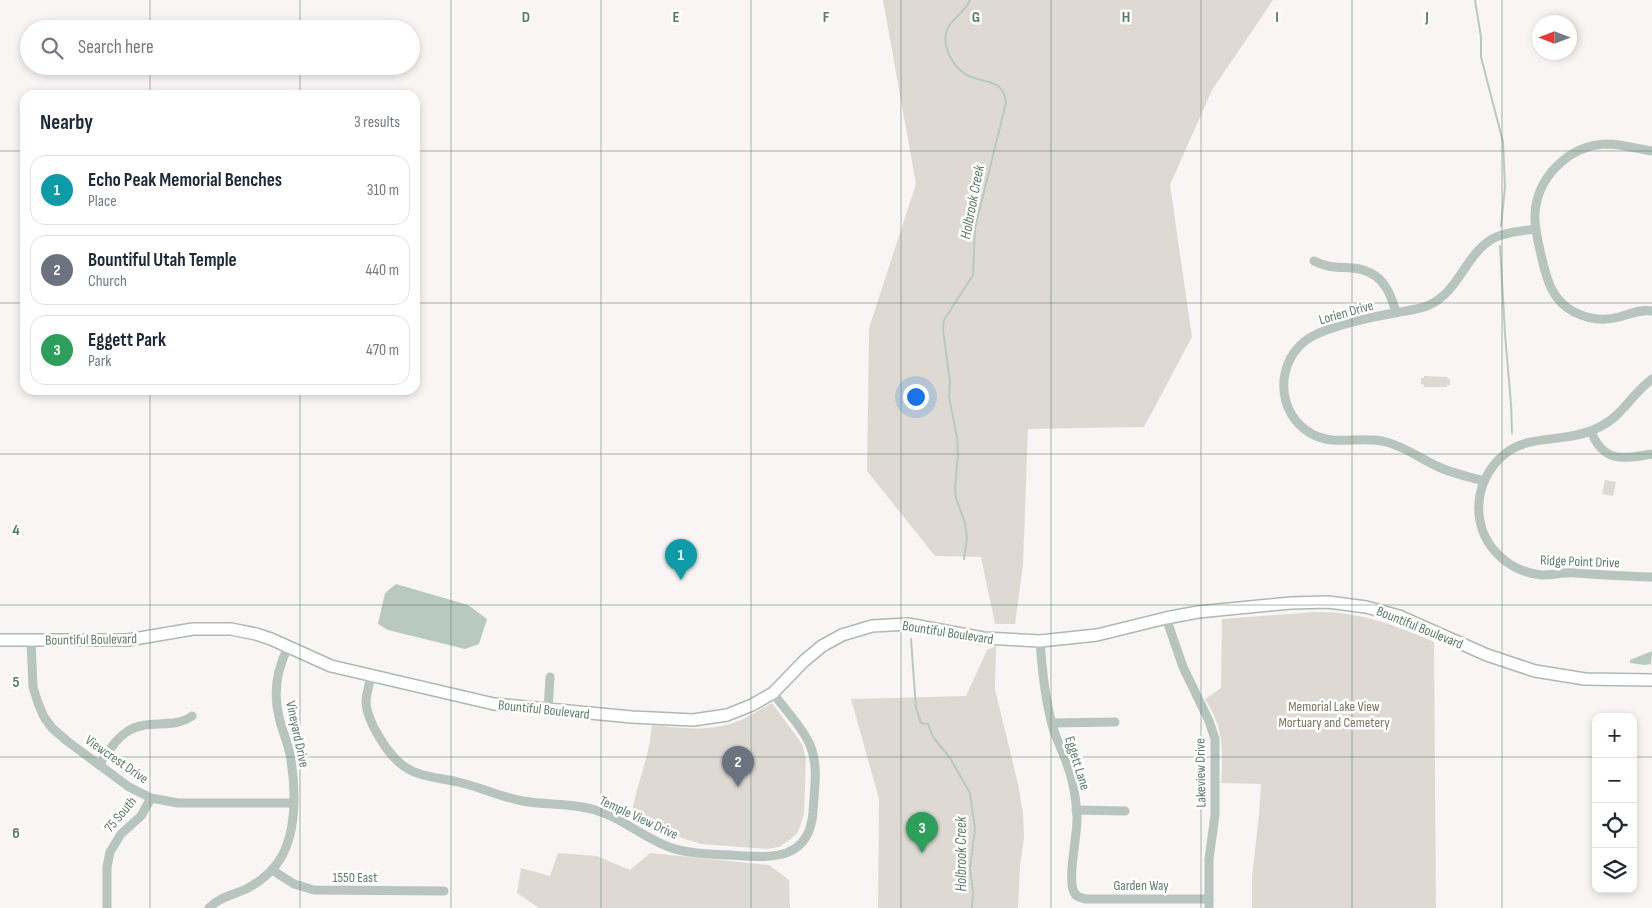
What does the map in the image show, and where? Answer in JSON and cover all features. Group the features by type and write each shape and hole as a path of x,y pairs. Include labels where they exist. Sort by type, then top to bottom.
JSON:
{"main road":[{"name":"Bountiful Boulevard","path":"0,640 128,640 193,629 232,629 256,634 320,662 372,677 494,704 659,719 704,719 739,711 773,693 804,661 822,646 842,635 872,626 908,624 984,638 1040,641 1102,634 1198,612 1323,602 1366,606 1400,616 1487,655 1535,671 1585,679 1652,680"}],"street":[{"path":"1652,152 1608,144 1587,148 1573,154 1555,168 1542,186 1535,214 1536,229 1548,282 1554,294 1569,309 1582,315 1604,319 1639,311 1652,311"},
{"name":"Lorien Drive","path":"1484,481 1448,471 1426,461 1405,448 1387,442 1369,439 1336,441 1321,438 1303,428 1293,418 1283,389 1284,375 1289,361 1302,344 1315,335 1365,319 1420,308 1440,299 1455,284 1479,249 1494,238 1510,233 1536,229"},
{"path":"1314,261 1327,266 1362,270 1375,276 1381,280 1389,291 1396,313"},
{"name":"Ridge Point Drive","path":"1652,379 1638,391 1618,415 1606,424 1591,431 1565,438 1533,441 1516,447 1500,459 1484,481 1479,503 1479,516 1482,528 1495,551 1513,566 1525,571 1542,574 1575,573 1652,577"},
{"path":"1591,431 1596,444 1610,455 1628,458 1652,454"},
{"name":"Lakeview Drive","path":"1166,618 1183,666 1207,715 1215,739 1215,815 1209,859 1209,904"},
{"name":"Viewcrest Drive","path":"31,640 33,687 44,717 62,737 128,787 151,798 178,803 293,803"},
{"name":"Eggett Lane","path":"1040,641 1043,678 1052,723 1071,775 1076,810 1077,829 1072,874 1072,885 1075,894"},
{"name":"Vineyard Drive","path":"209,908 223,897 252,885 272,870 281,858 288,843 292,828 293,803 291,761 278,716 276,699 281,661 288,647"},
{"name":"Temple View Drive","path":"372,677 366,700 369,715 392,756 400,764 414,772 427,777 460,782 521,800 598,810 625,822 659,843 679,850 701,854 765,857 788,853 801,844 812,822 814,782 814,758 810,745 804,733 773,693"},
{"path":"548,710 550,677"},
{"path":"99,765 120,737 132,729 144,725 181,722 192,716"},
{"path":"1052,723 1115,722"},
{"name":"75 South","path":"107,908 107,867 110,852 120,834 141,816 151,798"},
{"path":"1076,810 1126,810"},
{"name":"1550 East","path":"272,870 294,884 314,890 444,891"},
{"name":"Garden Way","path":"1075,894 1080,898 1086,899 1209,904"}],"green space":[{"path":"883,0 1273,0 1212,90 1170,185 1192,337 1144,427 1028,429 1023,565 1015,624 995,624 981,557 935,556 867,471 869,328 916,184"},
{"path":"1424,376 1447,377 1450,379 1450,385 1447,385 1447,387 1424,387 1421,384 1421,378 1424,378"},
{"path":"1605,480 1616,482 1613,496 1602,494"},
{"name":"Memorial Lake View Mortuary and Cemetery","path":"1331,612 1376,620 1434,642 1436,908 1252,908 1252,877 1261,784 1221,783 1222,752 1219,728 1205,699 1221,688 1222,619"},
{"path":"996,646 995,689 1018,784 1023,813 1024,837 1020,866 1018,908 878,908 879,799 851,699 966,696 987,650"},
{"path":"772,703 802,744 806,760 804,814 798,832 791,839 779,847 767,849 701,844 682,838 632,812 649,747 652,725 696,728 729,725"},
{"path":"558,853 597,856 630,870 650,853 769,865 789,880 790,908 539,908 517,893 521,868 550,876"}],"shaded area":[{"path":"396,584 468,605 487,619 479,644 465,649 388,630 378,624 385,593"},
{"path":"1652,651 1651,664 1630,663 1630,660"}],"waterway":[{"name":"Holbrook Creek","path":"964,559 967,538 965,523 956,498 957,437 949,397 950,381 943,330 944,320 973,275 975,228 1006,103 1004,94 998,86 964,73 954,63 947,50 947,30 970,0"},
{"path":"1475,0 1481,37 1481,57 1503,142 1505,187 1501,226"},
{"path":"1500,246 1512,433"},
{"name":"Holbrook Creek","path":"911,639 916,708 921,723 928,724 933,737 950,758 970,793 975,829 970,868 973,892 972,908"}],"place":[{"name":"Echo Peak Memorial Benches","path":"681,580"},
{"name":"Bountiful Utah Temple","path":"738,787"},
{"name":"Eggett Park","path":"922,853"}]}
